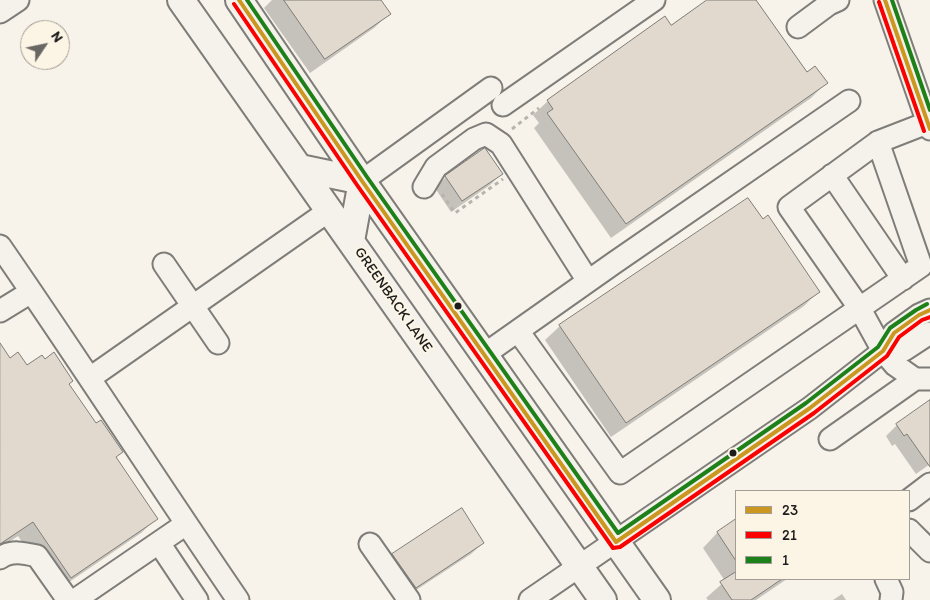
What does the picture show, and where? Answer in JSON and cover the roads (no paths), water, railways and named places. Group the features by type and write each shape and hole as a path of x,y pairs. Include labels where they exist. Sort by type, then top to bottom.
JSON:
{"main road":[{"name":"GREENBACK LANE","path":"181,0 603,600"},
{"path":"239,0 362,181 657,600"},
{"path":"300,168 362,181"},
{"path":"351,241 362,181"}],"street":[{"path":"0,12 18,0"},
{"path":"503,105 654,0"},
{"path":"798,27 829,4 838,0"},
{"path":"885,0 928,126 878,142 789,207 860,309 883,350 895,365 923,379"},
{"path":"362,181 491,88"},
{"path":"485,354 849,101"},
{"path":"431,187 436,167 474,139 486,134 501,144 588,281"},
{"path":"518,331 620,473 921,266 878,142"},
{"path":"832,175 903,279"},
{"path":"90,378 330,210"},
{"path":"0,246 238,600"},
{"path":"164,264 218,342"},
{"path":"0,311 31,292"},
{"path":"530,600 810,408 883,350 894,333 919,315 930,310"},
{"path":"883,350 904,350 930,333"},
{"path":"830,439 923,379"},
{"path":"910,499 930,484"},
{"path":"75,600 186,524"},
{"path":"910,531 930,551"},
{"path":"159,543 197,600"},
{"path":"370,544 408,600"},
{"path":"0,558 4,555 20,552 37,556 68,600"},
{"path":"886,580 892,592 891,600"}]}
